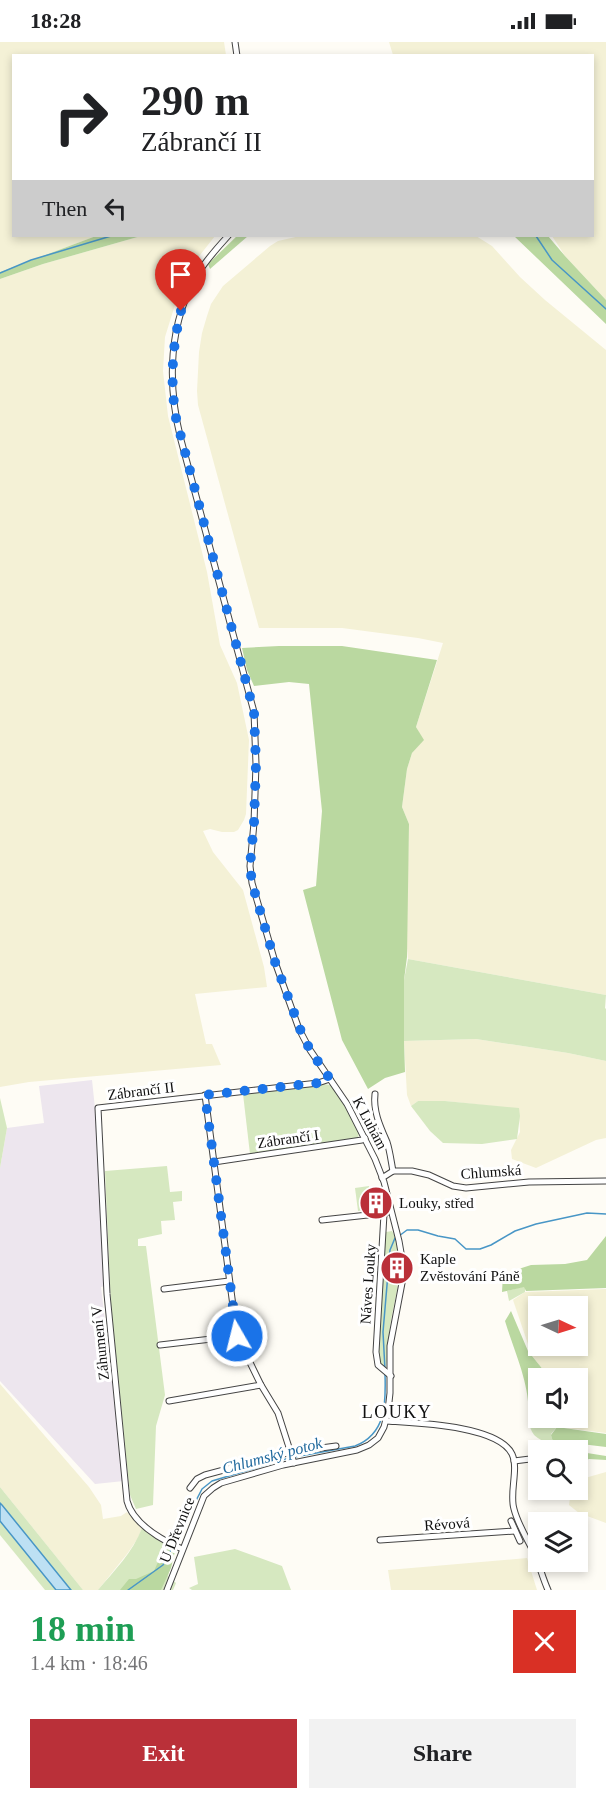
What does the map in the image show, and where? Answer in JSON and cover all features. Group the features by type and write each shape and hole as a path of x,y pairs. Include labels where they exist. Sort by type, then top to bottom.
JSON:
{"street":[{"name":"K Luhám","path":"227,237 202,267 183,305 174,347 172,389 181,440 255,720 257,750 250,866 252,883 275,962 300,1029 310,1050 347,1104 382,1178"},
{"name":"Zábrančí II","path":"98,1108 318,1083 330,1079"},
{"path":"375,1094 374,1103 393,1171 382,1178"},
{"path":"205,1095 237,1336 261,1385 278,1413 292,1457"},
{"name":"Záhumení V","path":"98,1108 107,1294 127,1501 131,1511 140,1522 179,1548"},
{"name":"Zábrančí I","path":"214,1162 364,1138"},
{"name":"Chlumská","path":"393,1171 412,1171 453,1186 466,1188 519,1182 606,1180"},
{"name":"Náves Louky","path":"292,1457 357,1450 369,1445 381,1435 386,1421 390,1394 387,1374 391,1335 402,1283 403,1264 382,1178"},
{"path":"322,1220 391,1212"},
{"name":"Náves Louky","path":"384,1214 376,1352 378,1365 387,1374"},
{"path":"165,1289 229,1281"},
{"path":"160,1346 237,1336"},
{"path":"169,1401 261,1385"},
{"path":"386,1421 450,1426 503,1443 514,1461 513,1508 536,1557 548,1590"},
{"path":"190,1488 201,1476 336,1446"},
{"path":"213,1473 218,1485 263,1471 292,1457"},
{"path":"514,1461 528,1459"},
{"name":"U Dřevnice","path":"166,1590 179,1548 204,1496 218,1485"},
{"path":"511,1521 520,1540"},
{"name":"Révová","path":"380,1540 515,1531"}],"shaded area":[{"path":"0,42 224,42 226,54 12,54 12,237 93,237 0,272"},
{"path":"389,42 606,42 606,300 565,256 553,237 594,237 594,54 393,54"},
{"path":"138,237 214,237 193,264 179,292 165,337 163,371 168,416 207,572 220,645 237,683 249,740 244,820 234,832 210,829 203,831 213,852 243,890 264,967 267,987 195,994 206,1044 212,1044 221,1065 29,1082 0,1087 0,279"},
{"path":"296,237 478,237 492,246 545,300 606,350 606,995 408,959 406,937 409,824 402,807 407,769 412,753 423,740 416,727 443,643 342,628 259,628 198,405 197,391 202,333 211,304 223,286 278,241"},
{"path":"476,1039 606,1061 606,1138 596,1140 536,1168 512,1159 511,1150 520,1132 519,1109 445,1101 418,1101 411,1106 407,1095 404,1041"},
{"path":"92,1080 105,1286 101,1287 124,1481 95,1484 0,1381 0,1168 7,1128 44,1123 39,1086"},
{"path":"606,1289 606,1433 565,1428 588,1428 588,1368 542,1368 532,1356 588,1356 588,1296 528,1296 528,1344 513,1300 525,1292"},
{"path":"0,1384 89,1487 101,1505 103,1519 121,1516 127,1512 142,1528 127,1554 98,1590 83,1590 0,1487"},
{"path":"606,1472 606,1523 588,1516 588,1512 578,1512 569,1505 570,1500 588,1500 588,1477"},
{"path":"527,1558 528,1572 531,1572 537,1590 391,1590 388,1570"}],"green space":[{"path":"93,237 138,237 0,279 0,272"},
{"path":"236,237 247,237 210,269 208,264"},
{"path":"515,237 549,237 606,300 606,324"},
{"path":"342,646 437,660 416,727 424,740 412,753 407,769 402,807 409,824 407,957 404,980 405,1072 385,1078 368,1089 342,1040 303,890 316,886 322,811 309,684 289,682 254,686 247,670 242,648"},
{"path":"408,959 606,995 606,1061 476,1039 404,1041 404,980"},
{"path":"330,1085 345,1104 359,1133 358,1138 250,1154 243,1094"},
{"path":"0,1098 7,1128 0,1168"},
{"path":"418,1101 445,1101 519,1108 517,1139 482,1144 443,1143 430,1131 411,1106"},
{"path":"167,1166 170,1192 182,1191 182,1201 173,1202 175,1220 161,1221 162,1234 138,1239 138,1246 146,1246 165,1395 156,1426 153,1505 136,1509 130,1495 111,1308 105,1171"},
{"path":"369,1186 372,1209 358,1211 355,1188"},
{"path":"392,1231 397,1242 400,1266 386,1369 382,1368 378,1350 384,1243 386,1232"},
{"path":"606,1236 606,1288 526,1291 524,1287 502,1292 503,1274 531,1265 565,1264 587,1260"},
{"path":"525,1286 525,1292 509,1301 507,1291"},
{"path":"511,1311 528,1356 532,1356 542,1368 528,1368 528,1402 525,1383 505,1321"},
{"path":"530,1428 556,1428 551,1434 552,1440 540,1440"},
{"path":"556,1428 606,1434 606,1447 588,1445 588,1440 552,1440 551,1435"},
{"path":"588,1453 606,1456 606,1460 589,1459"},
{"path":"0,1487 83,1590 71,1590 0,1503"},
{"path":"0,1521 56,1590 45,1590 0,1535"},
{"path":"142,1528 175,1551 168,1576 176,1583 173,1590 98,1590 128,1553"},
{"path":"169,1546 175,1551 171,1568 161,1590 120,1590 129,1579 136,1579 154,1571 162,1553"},
{"path":"235,1549 282,1566 291,1590 192,1590 189,1588 198,1584 194,1557"}],"water":[{"path":"0,1503 71,1590 56,1590 0,1521"}],"waterway":[{"path":"0,273 31,260 108,237"},
{"path":"537,237 552,260 606,309"},
{"name":"Chlumský potok","path":"399,1236 407,1230 418,1230 455,1239 466,1249 480,1249 515,1231 536,1224 587,1213 606,1214"},
{"name":"Chlumský potok","path":"385,1370 383,1332 390,1250 395,1238"},
{"name":"Chlumský potok","path":"174,1543 202,1489 212,1481 289,1458 355,1446 365,1441 373,1434 382,1417 385,1374"},
{"name":"Chlumský potok","path":"128,1590 163,1565 172,1548"}],"place":[{"name":"Louky, střed","path":"376,1203"},
{"name":"Kaple Zvěstování Páně","path":"397,1268"}],"district":[{"name":"LOUKY","path":"397,1412"}],"route":[{"path":"181,311 172,360 172,395 176,418 255,720 256,764 250,874 275,962 300,1029 310,1050 330,1079 318,1083 205,1095 237,1336"}]}
